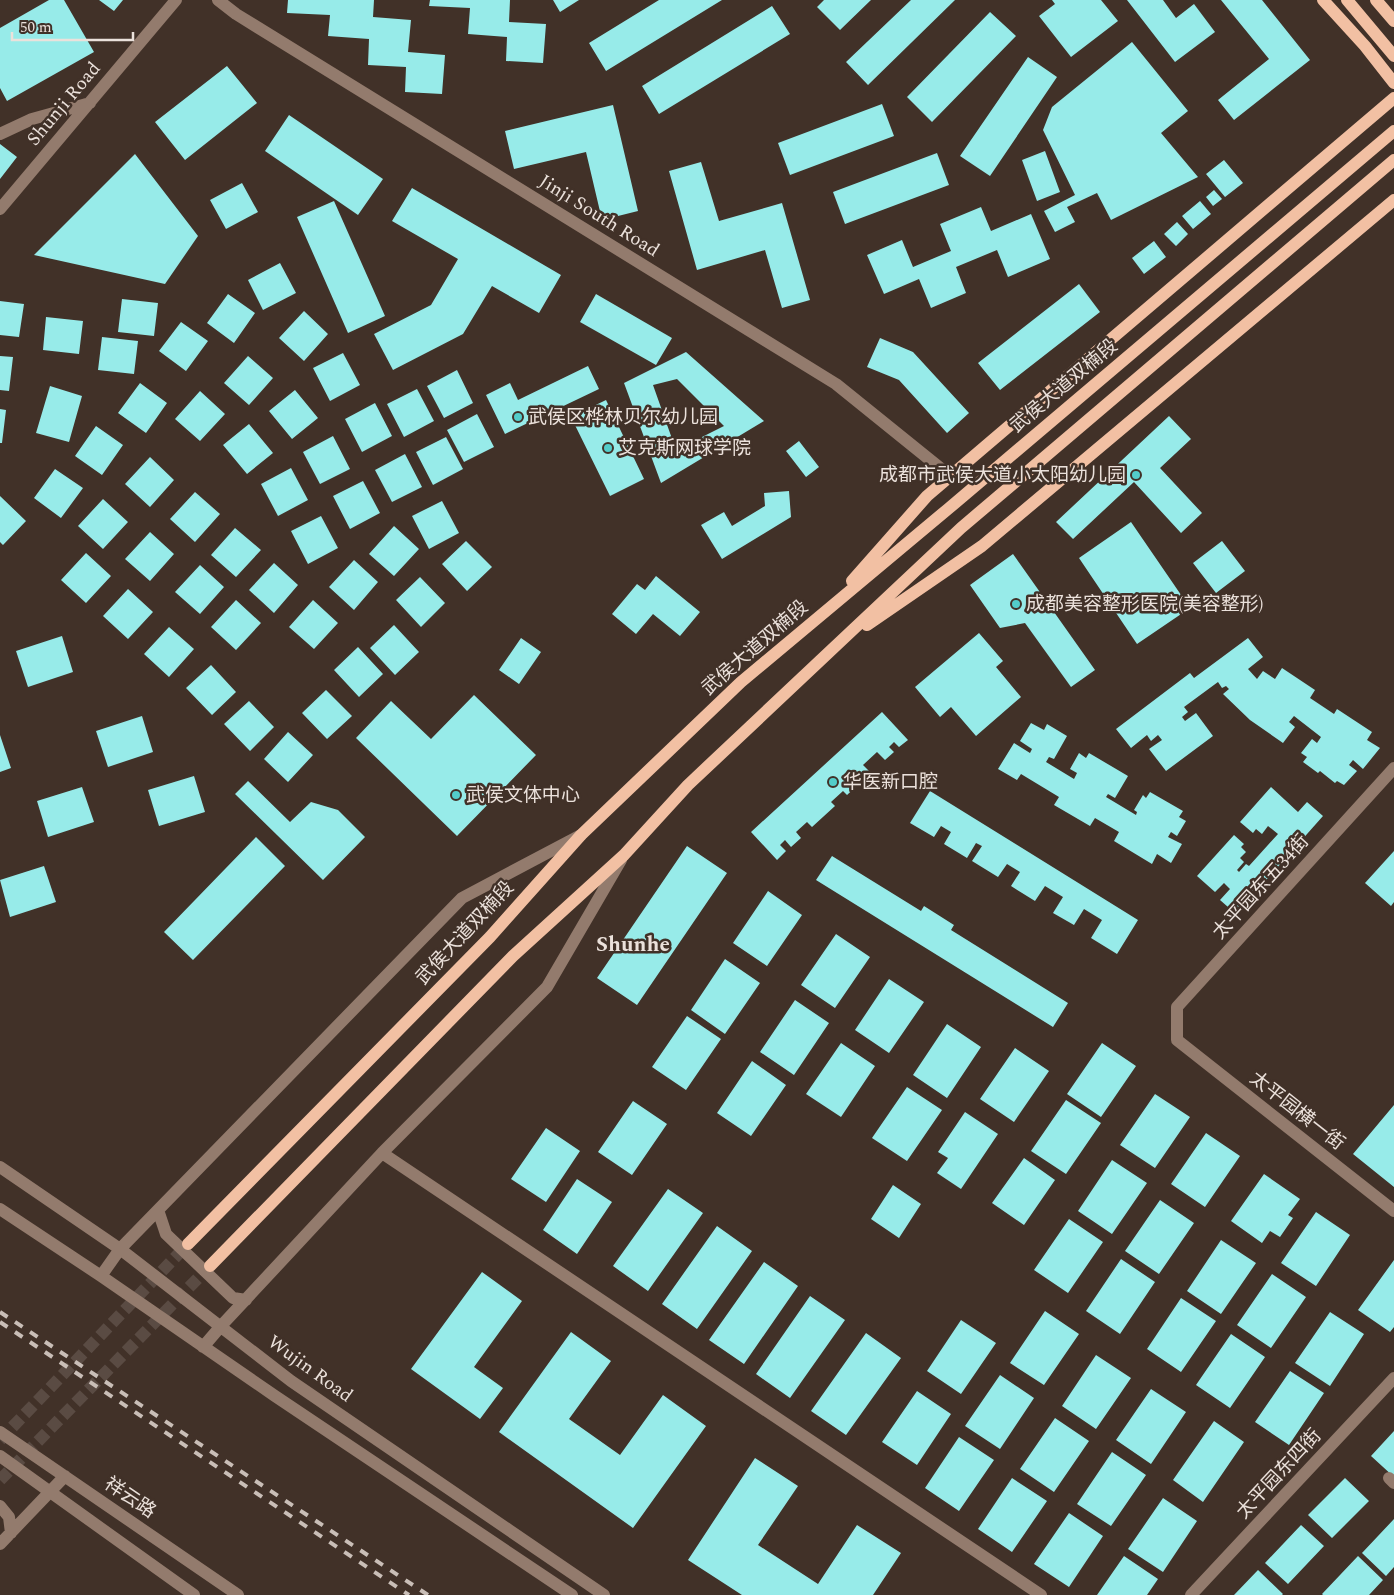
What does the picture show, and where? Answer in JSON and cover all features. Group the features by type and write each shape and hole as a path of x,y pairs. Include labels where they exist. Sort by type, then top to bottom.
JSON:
{"main road":[{"path":"1323,0 1365,46 1394,83"},
{"path":"1347,0 1394,56"},
{"path":"1376,0 1394,21"},
{"path":"825,612 927,496 1394,98"},
{"name":"武侯大道双楠段","path":"188,1244 490,936 580,834 741,682 948,510 1394,132"},
{"path":"210,1266 513,956 624,855 688,784 961,528 1394,160"},
{"path":"832,649 982,546 1394,200"}],"street":[{"name":"Shunji Road","path":"0,209 176,0"},
{"name":"Jinji South Road","path":"218,0 236,14 836,384 950,476"},
{"path":"0,134 32,119 90,103"},
{"name":"太平园东五34街","path":"1178,1040 1177,1007 1394,768"},
{"path":"102,1276 120,1249 462,898 580,834"},
{"path":"203,1347 382,1153 548,987 624,855"},
{"name":"太平园横一街","path":"1178,1040 1394,1211"},
{"path":"382,1153 1041,1595"},
{"name":"Wujin Road","path":"0,1167 120,1249 291,1381 604,1595"},
{"path":"0,1209 102,1276 203,1347 572,1595"},
{"path":"158,1210 166,1234 233,1298 246,1300"},
{"name":"太平园东四街","path":"1192,1595 1394,1378"},
{"name":"祥云路","path":"0,1432 238,1595"},
{"path":"0,1456 194,1595"},
{"path":"0,1544 65,1476"},
{"path":"0,1506 9,1517 11,1533"}],"building":[{"path":"49,0 64,0 94,52 7,101 0,88 0,28"},
{"path":"99,0 123,0 114,11"},
{"path":"288,0 374,0 373,17 411,20 408,52 445,55 442,94 405,92 406,67 368,65 369,39 328,36 330,15 287,13"},
{"path":"430,0 510,0 509,22 546,24 543,63 506,61 507,37 468,34 470,8 429,6"},
{"path":"553,0 579,0 560,12"},
{"path":"659,0 722,0 606,71 589,43"},
{"path":"824,0 871,0 840,30 817,7"},
{"path":"911,0 955,0 868,85 846,62"},
{"path":"1052,0 1101,0 1118,21 1071,57 1039,16 1055,4"},
{"path":"1127,0 1163,0 1176,18 1194,4 1215,32 1175,62"},
{"path":"1221,0 1262,0 1310,60 1234,120 1218,100 1269,59"},
{"path":"772,6 790,34 659,114 642,86"},
{"path":"990,12 1016,36 932,122 907,97"},
{"path":"1132,42 1188,111 1161,133 1198,177 1111,220 1097,193 1067,207 1075,222 1055,232 1044,211 1075,195 1043,130 1052,107"},
{"path":"1028,57 1057,77 990,176 960,156"},
{"path":"227,66 257,103 185,160 155,122"},
{"path":"882,104 894,136 790,175 778,143"},
{"path":"613,105 638,211 602,220 586,152 514,169 505,131"},
{"path":"289,115 383,179 358,215 265,151"},
{"path":"0,144 17,157 0,179"},
{"path":"1045,151 1060,192 1037,201 1022,160"},
{"path":"937,153 949,185 845,224 833,192"},
{"path":"135,154 198,236 165,284 34,255"},
{"path":"1224,160 1243,183 1225,197 1206,174"},
{"path":"701,162 719,221 782,203 810,300 782,308 765,250 697,270 669,171"},
{"path":"242,183 258,212 226,229 210,200"},
{"path":"412,188 561,275 539,313 492,286 463,334 393,370 374,334 431,305 458,259 392,221"},
{"path":"1214,190 1222,199 1213,206 1206,197"},
{"path":"334,201 385,316 348,333 297,217"},
{"path":"1200,201 1211,214 1193,229 1182,216"},
{"path":"981,207 991,231 1031,214 1050,259 1008,277 997,250 956,267 966,293 931,308 919,279 884,294 867,255 902,240 913,267 951,251 940,224"},
{"path":"1177,222 1188,234 1176,246 1164,234"},
{"path":"1154,241 1166,257 1144,274 1132,258"},
{"path":"280,263 296,293 263,310 248,280"},
{"path":"1079,284 1100,312 1000,390 978,363"},
{"path":"228,294 255,313 234,343 207,323"},
{"path":"596,294 672,338 656,365 580,322"},
{"path":"122,299 158,303 154,336 118,332"},
{"path":"0,301 24,304 19,337 0,335"},
{"path":"304,311 328,334 304,361 279,338"},
{"path":"46,317 83,321 79,354 43,350"},
{"path":"181,322 208,341 186,371 159,351"},
{"path":"102,337 138,341 134,374 98,370"},
{"path":"880,338 913,352 969,413 947,433 899,380 867,367"},
{"path":"686,352 764,421 661,483 624,383","holes":["677,379 724,426 676,450 653,385"]},
{"path":"343,353 360,385 330,401 313,368"},
{"path":"0,356 13,357 9,391 0,390"},
{"path":"248,356 273,378 249,405 224,383"},
{"name":"武侯区桦林贝尔幼儿园","path":"588,366 599,389 505,434 486,395 510,383 518,400"},
{"path":"457,370 473,403 444,418 427,386"},
{"path":"140,383 167,403 146,433 118,413"},
{"path":"50,386 82,396 69,442 36,433"},
{"path":"417,389 434,421 404,437 387,404"},
{"path":"295,390 318,418 292,439 269,411"},
{"path":"200,391 225,414 200,441 175,419"},
{"name":"艾克斯网球学院","path":"606,400 644,479 610,496 571,417"},
{"path":"375,403 392,436 362,452 345,419"},
{"path":"0,409 6,410 2,443 0,443"},
{"path":"477,414 494,447 464,462 447,430"},
{"name":"成都市武侯大道小太阳幼儿园","path":"1169,416 1191,439 1160,468 1202,513 1181,533 1134,482 1073,539 1056,522"},
{"path":"249,424 273,453 247,474 223,445"},
{"path":"96,426 123,445 102,475 75,456"},
{"path":"333,436 350,469 320,484 303,452"},
{"path":"446,437 463,469 433,485 416,452"},
{"path":"799,441 819,467 806,477 786,451"},
{"path":"405,454 422,487 392,502 375,470"},
{"path":"150,457 174,480 150,507 125,484"},
{"path":"291,468 308,500 278,516 261,484"},
{"path":"55,469 83,488 61,518 34,498"},
{"path":"363,481 380,513 350,529 333,496"},
{"path":"789,491 791,517 722,559 701,525 724,512 732,526 765,506 764,493"},
{"path":"195,492 220,514 195,542 170,519"},
{"path":"0,496 26,521 3,545 0,542"},
{"path":"103,499 128,522 103,549 78,526"},
{"path":"442,501 459,533 429,549 412,516"},
{"path":"321,516 338,548 308,564 291,531"},
{"path":"1131,522 1190,608 1137,644 1079,558"},
{"path":"394,526 419,549 394,576 369,554"},
{"path":"235,528 261,550 236,577 211,555"},
{"path":"150,532 174,554 150,581 125,559"},
{"path":"466,541 492,567 467,591 442,564"},
{"path":"1222,541 1245,571 1216,593 1193,563"},
{"path":"86,553 111,576 86,603 61,580"},
{"name":"成都美容整形医院(美容整形)","path":"1013,554 1095,670 1071,687 1025,623 1000,628 970,585"},
{"path":"354,560 378,582 354,610 329,587"},
{"path":"274,563 298,585 274,613 249,590"},
{"path":"200,565 224,587 200,614 175,592"},
{"path":"656,576 700,612 680,636 653,614 636,634 612,614 637,584 645,590"},
{"path":"420,577 445,603 421,627 396,600"},
{"path":"128,589 153,612 128,639 103,616"},
{"path":"236,600 261,623 236,650 211,627"},
{"path":"313,600 338,623 314,649 289,627"},
{"path":"394,625 419,652 395,675 370,648"},
{"path":"169,627 194,649 169,677 144,654"},
{"path":"979,633 1003,661 996,667 1021,697 976,736 951,707 940,717 915,687"},
{"path":"62,636 73,672 28,687 16,651"},
{"path":"521,638 541,652 519,684 499,670"},
{"path":"1248,638 1263,657 1248,669 1257,679 1263,671 1275,679 1282,668 1315,690 1310,698 1334,714 1337,709 1372,732 1367,740 1380,748 1363,769 1353,760 1349,765 1357,771 1344,785 1337,781 1335,783 1320,771 1318,773 1303,762 1307,757 1301,753 1312,739 1317,743 1321,737 1294,716 1289,722 1295,727 1283,743 1250,720 1223,694 1229,689 1226,686 1222,688 1218,682 1184,707 1188,712 1182,717 1185,721 1196,713 1213,736 1166,771 1149,749 1162,740 1158,735 1151,741 1147,735 1131,748 1116,729 1190,673 1194,678"},
{"path":"358,647 383,674 359,697 334,670"},
{"path":"211,665 236,692 212,715 186,688"},
{"path":"326,690 352,716 327,739 302,713"},
{"name":"武侯文体中心","path":"474,695 536,755 457,836 356,738 391,701 431,739"},
{"path":"249,701 274,727 250,751 224,724"},
{"name":"华医新口腔","path":"882,712 908,740 899,747 894,742 889,747 894,752 885,760 877,752 863,765 871,773 847,795 843,791 831,802 835,806 812,827 807,822 796,832 801,838 791,847 785,840 780,845 786,851 777,860 751,832"},
{"path":"142,716 153,752 108,767 96,731"},
{"path":"1031,723 1044,730 1047,724 1067,736 1054,759 1049,757 1046,762 1074,779 1077,773 1070,769 1079,753 1086,758 1089,753 1128,776 1115,798 1108,794 1106,797 1136,815 1137,812 1134,810 1143,795 1146,798 1150,792 1183,811 1179,817 1186,821 1177,836 1171,832 1168,837 1182,844 1171,863 1157,854 1152,864 1114,841 1119,832 1095,818 1090,826 1054,805 1059,797 1021,774 1017,780 998,769 1014,743 1030,753 1032,749 1020,741"},
{"path":"288,732 313,755 288,782 264,759"},
{"path":"0,735 11,768 0,772"},
{"path":"194,776 205,812 159,826 148,790"},
{"path":"248,781 290,822 311,802 338,810 365,837 323,880 235,794"},
{"path":"82,787 94,822 48,837 37,801"},
{"path":"1271,787 1298,812 1307,802 1323,816 1236,914 1220,900 1230,889 1224,883 1215,892 1197,876 1234,835 1244,844 1241,847 1246,852 1240,858 1244,862 1237,870 1239,872 1246,864 1249,866 1278,834 1268,826 1262,834 1256,829 1253,833 1240,822"},
{"path":"930,791 1138,920 1117,954 1091,938 1102,920 1084,909 1074,925 1053,913 1063,897 1045,886 1035,901 1011,886 1020,872 1007,864 998,877 972,861 982,846 976,843 967,858 944,844 951,832 941,826 934,837 910,823"},
{"path":"256,837 285,866 193,960 164,932"},
{"path":"687,846 727,873 637,1005 597,978"},
{"path":"1394,851 1394,902 1391,906 1365,883"},
{"path":"832,856 921,911 924,906 954,925 951,930 1068,1003 1053,1027 816,880"},
{"path":"44,866 56,902 10,917 0,880"},
{"path":"768,891 802,915 767,966 733,943"},
{"path":"836,934 870,957 835,1008 801,985"},
{"path":"725,959 760,983 725,1034 691,1010"},
{"path":"889,979 924,1002 889,1053 855,1030"},
{"path":"795,1000 829,1023 794,1075 760,1052"},
{"path":"687,1016 721,1039 686,1090 652,1067"},
{"path":"947,1024 981,1047 947,1098 913,1075"},
{"path":"841,1043 875,1066 841,1117 806,1094"},
{"path":"1102,1043 1136,1066 1101,1117 1067,1094"},
{"path":"1015,1048 1049,1071 1014,1122 980,1099"},
{"path":"752,1061 786,1085 751,1136 717,1113"},
{"path":"907,1087 942,1110 907,1161 872,1138"},
{"path":"1155,1094 1190,1117 1155,1168 1120,1145"},
{"path":"1066,1100 1101,1123 1066,1174 1031,1151"},
{"path":"633,1101 667,1124 632,1175 598,1152"},
{"path":"1394,1105 1394,1187 1353,1154"},
{"path":"965,1112 998,1134 961,1189 937,1173 948,1158 938,1152"},
{"path":"546,1128 580,1151 546,1202 511,1179"},
{"path":"1206,1133 1240,1156 1205,1207 1171,1184"},
{"path":"1024,1158 1055,1180 1024,1225 992,1203"},
{"path":"1112,1160 1147,1183 1112,1234 1078,1211"},
{"path":"1264,1174 1300,1199 1288,1215 1293,1218 1280,1237 1270,1231 1262,1243 1231,1221"},
{"path":"577,1179 612,1202 577,1254 543,1230"},
{"path":"893,1185 921,1204 899,1238 871,1219"},
{"path":"668,1189 703,1213 648,1291 613,1266"},
{"path":"1160,1200 1194,1223 1159,1274 1125,1251"},
{"path":"1316,1212 1350,1235 1316,1286 1281,1263"},
{"path":"1069,1219 1103,1242 1068,1293 1034,1270"},
{"path":"717,1226 752,1251 697,1329 662,1304"},
{"path":"1221,1240 1256,1263 1221,1314 1187,1291"},
{"path":"1121,1259 1155,1282 1120,1334 1086,1311"},
{"path":"1394,1260 1394,1327 1390,1332 1358,1310"},
{"path":"764,1262 798,1286 744,1364 709,1340"},
{"path":"482,1272 522,1301 474,1367 503,1388 480,1419 411,1369"},
{"path":"1272,1274 1306,1297 1271,1348 1237,1325"},
{"path":"810,1296 845,1320 790,1398 756,1374"},
{"path":"1181,1298 1216,1321 1181,1372 1147,1349"},
{"path":"1045,1311 1079,1334 1044,1385 1010,1363"},
{"path":"1330,1312 1364,1334 1330,1386 1295,1363"},
{"path":"961,1320 996,1343 961,1394 927,1371"},
{"path":"571,1332 611,1361 569,1419 620,1455 663,1395 706,1426 633,1528 499,1432"},
{"path":"866,1333 901,1358 846,1435 811,1411"},
{"path":"1231,1334 1265,1357 1230,1408 1196,1385"},
{"path":"1096,1355 1131,1378 1096,1429 1062,1406"},
{"path":"1290,1371 1324,1393 1289,1445 1255,1422"},
{"path":"1000,1375 1034,1398 1000,1449 965,1426"},
{"path":"1151,1389 1186,1412 1151,1464 1116,1440"},
{"path":"917,1391 951,1414 917,1465 882,1442"},
{"path":"1055,1418 1089,1441 1054,1492 1020,1469"},
{"path":"1214,1421 1244,1442 1203,1502 1173,1480"},
{"path":"1394,1431 1394,1477 1371,1456"},
{"path":"959,1437 994,1460 959,1511 925,1488"},
{"path":"1112,1452 1146,1475 1111,1526 1077,1504"},
{"path":"755,1458 798,1486 758,1545 818,1584 857,1525 901,1553 873,1595 742,1595 688,1560"},
{"path":"1012,1478 1047,1501 1012,1552 978,1529"},
{"path":"1345,1478 1369,1501 1332,1538 1308,1515"},
{"path":"1163,1498 1197,1521 1163,1572 1128,1549"},
{"path":"1069,1513 1103,1536 1069,1587 1034,1564"},
{"path":"1394,1519 1394,1567 1386,1576 1362,1553"},
{"path":"1301,1525 1324,1546 1288,1584 1265,1563"},
{"path":"1124,1556 1158,1579 1147,1595 1097,1595"},
{"path":"1358,1556 1383,1580 1369,1595 1323,1595 1322,1594"},
{"path":"1258,1570 1283,1594 1234,1595"}],"tunnel":[{"path":"0,1440 188,1244"},
{"path":"0,1480 210,1266"}],"railway":[{"path":"0,1312 428,1595"},
{"path":"0,1322 409,1595"}],"place":[{"name":"武侯区桦林贝尔幼儿园","path":"518,417"},
{"name":"艾克斯网球学院","path":"608,448"},
{"name":"成都市武侯大道小太阳幼儿园","path":"1136,475"},
{"name":"成都美容整形医院(美容整形)","path":"1016,604"},
{"name":"华医新口腔","path":"833,782"},
{"name":"武侯文体中心","path":"456,795"}],"district":[{"name":"Shunhe","path":"633,945"}]}
